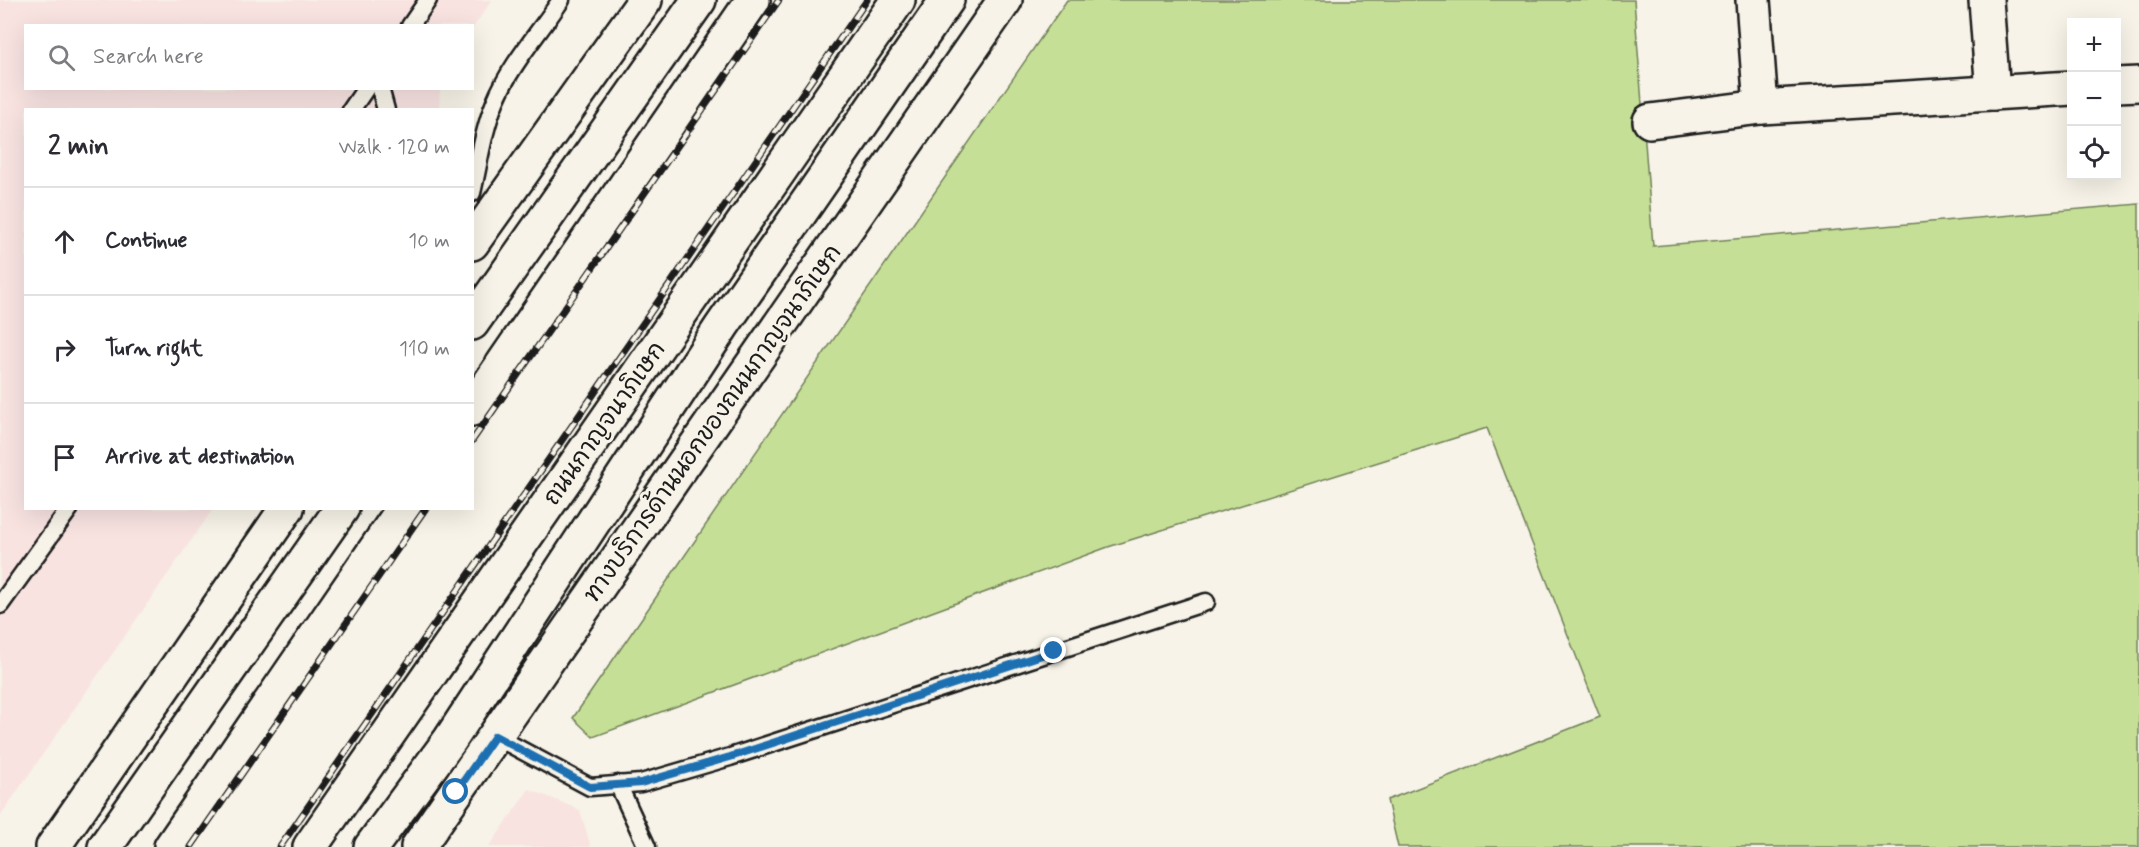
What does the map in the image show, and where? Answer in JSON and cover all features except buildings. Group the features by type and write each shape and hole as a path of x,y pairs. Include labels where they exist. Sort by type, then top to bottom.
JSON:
{"main road":[{"path":"474,240 645,0"},
{"path":"474,320 699,0"},
{"path":"474,406 753,0"},
{"name":"ถนนกาญจนาภิเษก","path":"310,847 898,0"},
{"path":"371,847 450,740 722,326 947,0"},
{"name":"ทางบริการด้านนอกของถนนกาญจนาภิเษก","path":"418,847 1005,0"},
{"path":"1753,0 1761,107"},
{"path":"1986,0 1993,93"},
{"path":"2121,85 2139,84"},
{"path":"1650,121 1761,107 2067,88"},
{"path":"53,847 287,510"},
{"path":"105,847 341,510"},
{"path":"171,847 403,510"}],"lane":[{"path":"411,24 428,0"},
{"path":"474,184 487,125 495,102 507,78 561,0"},
{"path":"352,108 365,90"},
{"path":"381,90 385,108"},
{"path":"0,605 69,510"},
{"path":"495,736 590,787 641,783 730,757 1206,602"},
{"path":"385,847 450,740"},
{"path":"618,784 647,847"}],"shaded area":[{"path":"0,0 492,0 474,27 474,24 24,24 24,90 440,90 439,108 24,108 24,510 212,510 0,816"},
{"path":"529,789 580,810 591,847 489,847"}],"green space":[{"path":"1067,0 1634,0 1653,246 2139,204 2139,847 1398,847 1387,800 1600,717 1487,428 1108,547 593,737 573,718"}],"railway":[{"path":"474,438 779,0"},
{"path":"280,847 867,0"},
{"path":"191,847 425,510"}],"route":[{"path":"456,792 495,736 590,787 641,783 730,757 1054,651"}]}
